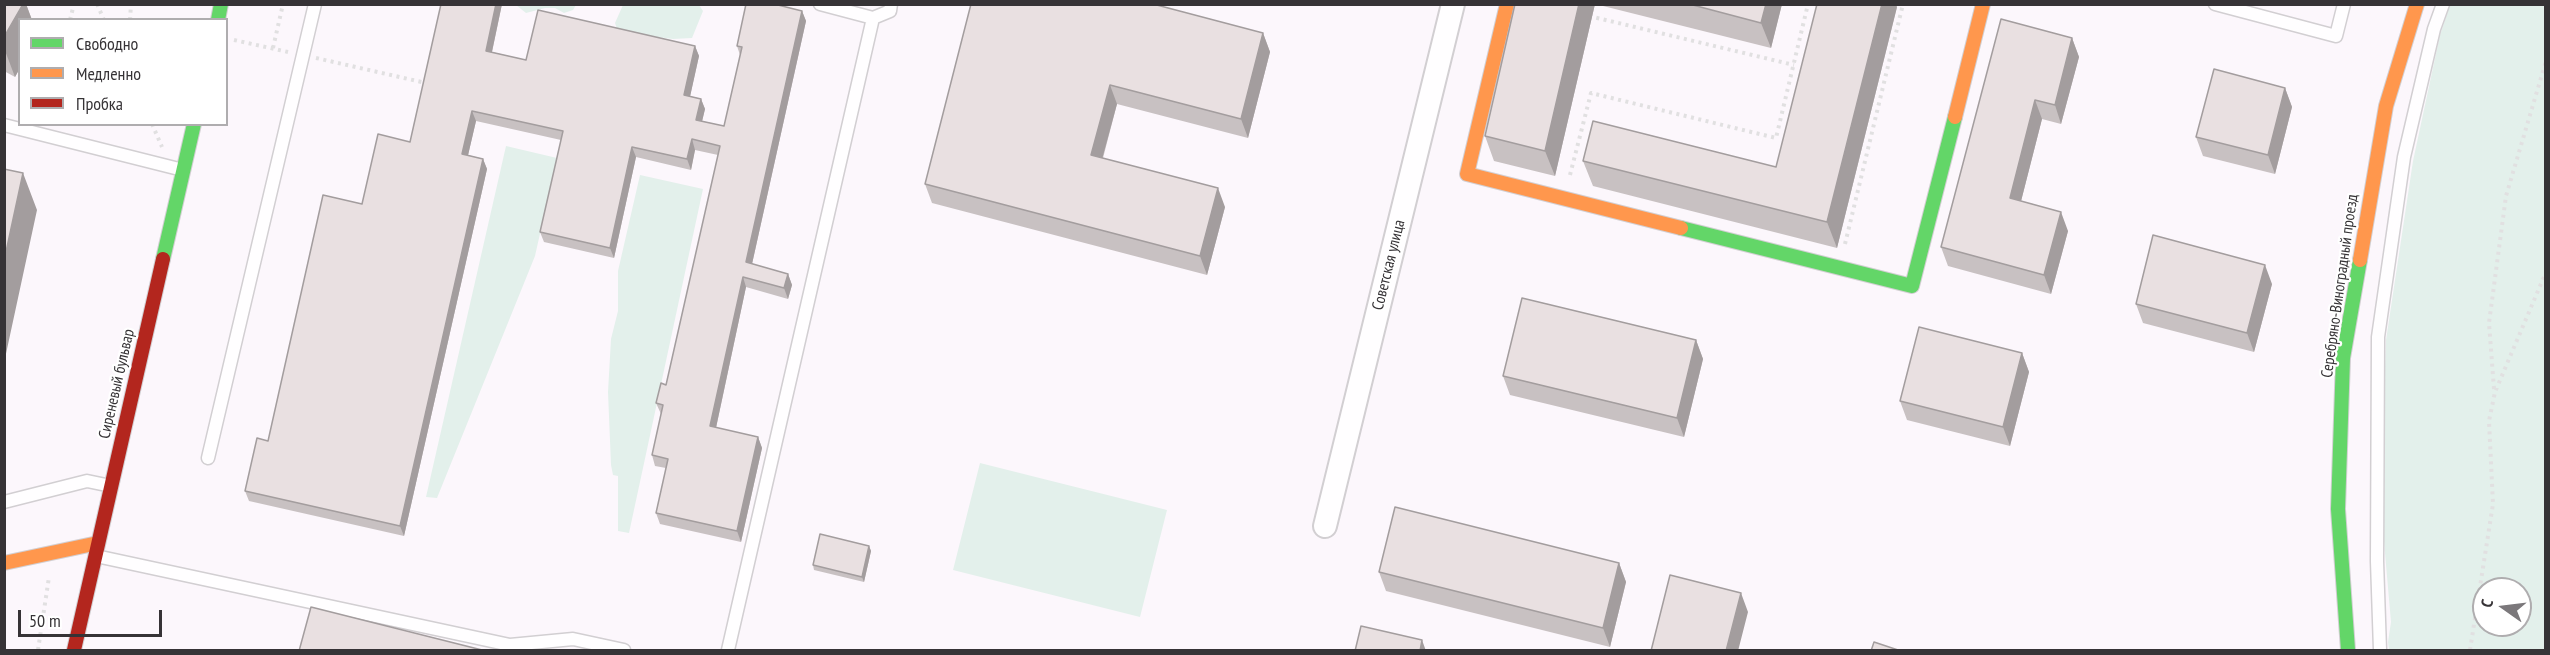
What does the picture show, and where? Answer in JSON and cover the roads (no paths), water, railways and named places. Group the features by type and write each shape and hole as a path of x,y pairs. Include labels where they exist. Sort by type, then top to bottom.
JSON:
{"street":[{"name":"Советская улица","path":"1325,526 1453,4"},
{"path":"1507,4 1467,174 1525,195 1563,198 1912,286 1983,4"},
{"name":"Серебряно-Виноградный проезд","path":"2348,651 2338,509 2343,358 2386,106 2417,4"},
{"name":"Сиреневый бульвар","path":"74,651 194,126"},
{"path":"4,563 96,549"}],"lane":[{"path":"208,458 315,4"},
{"path":"820,4 873,18 890,11 891,4"},
{"path":"2215,4 2336,36 2344,4"},
{"path":"2380,651 2377,561 2378,337 2404,157 2434,28 2443,4"},
{"path":"728,651 873,18"},
{"path":"4,125 183,171"},
{"path":"4,502 87,481 111,486"},
{"path":"96,549 510,645 573,639 624,651"}]}
